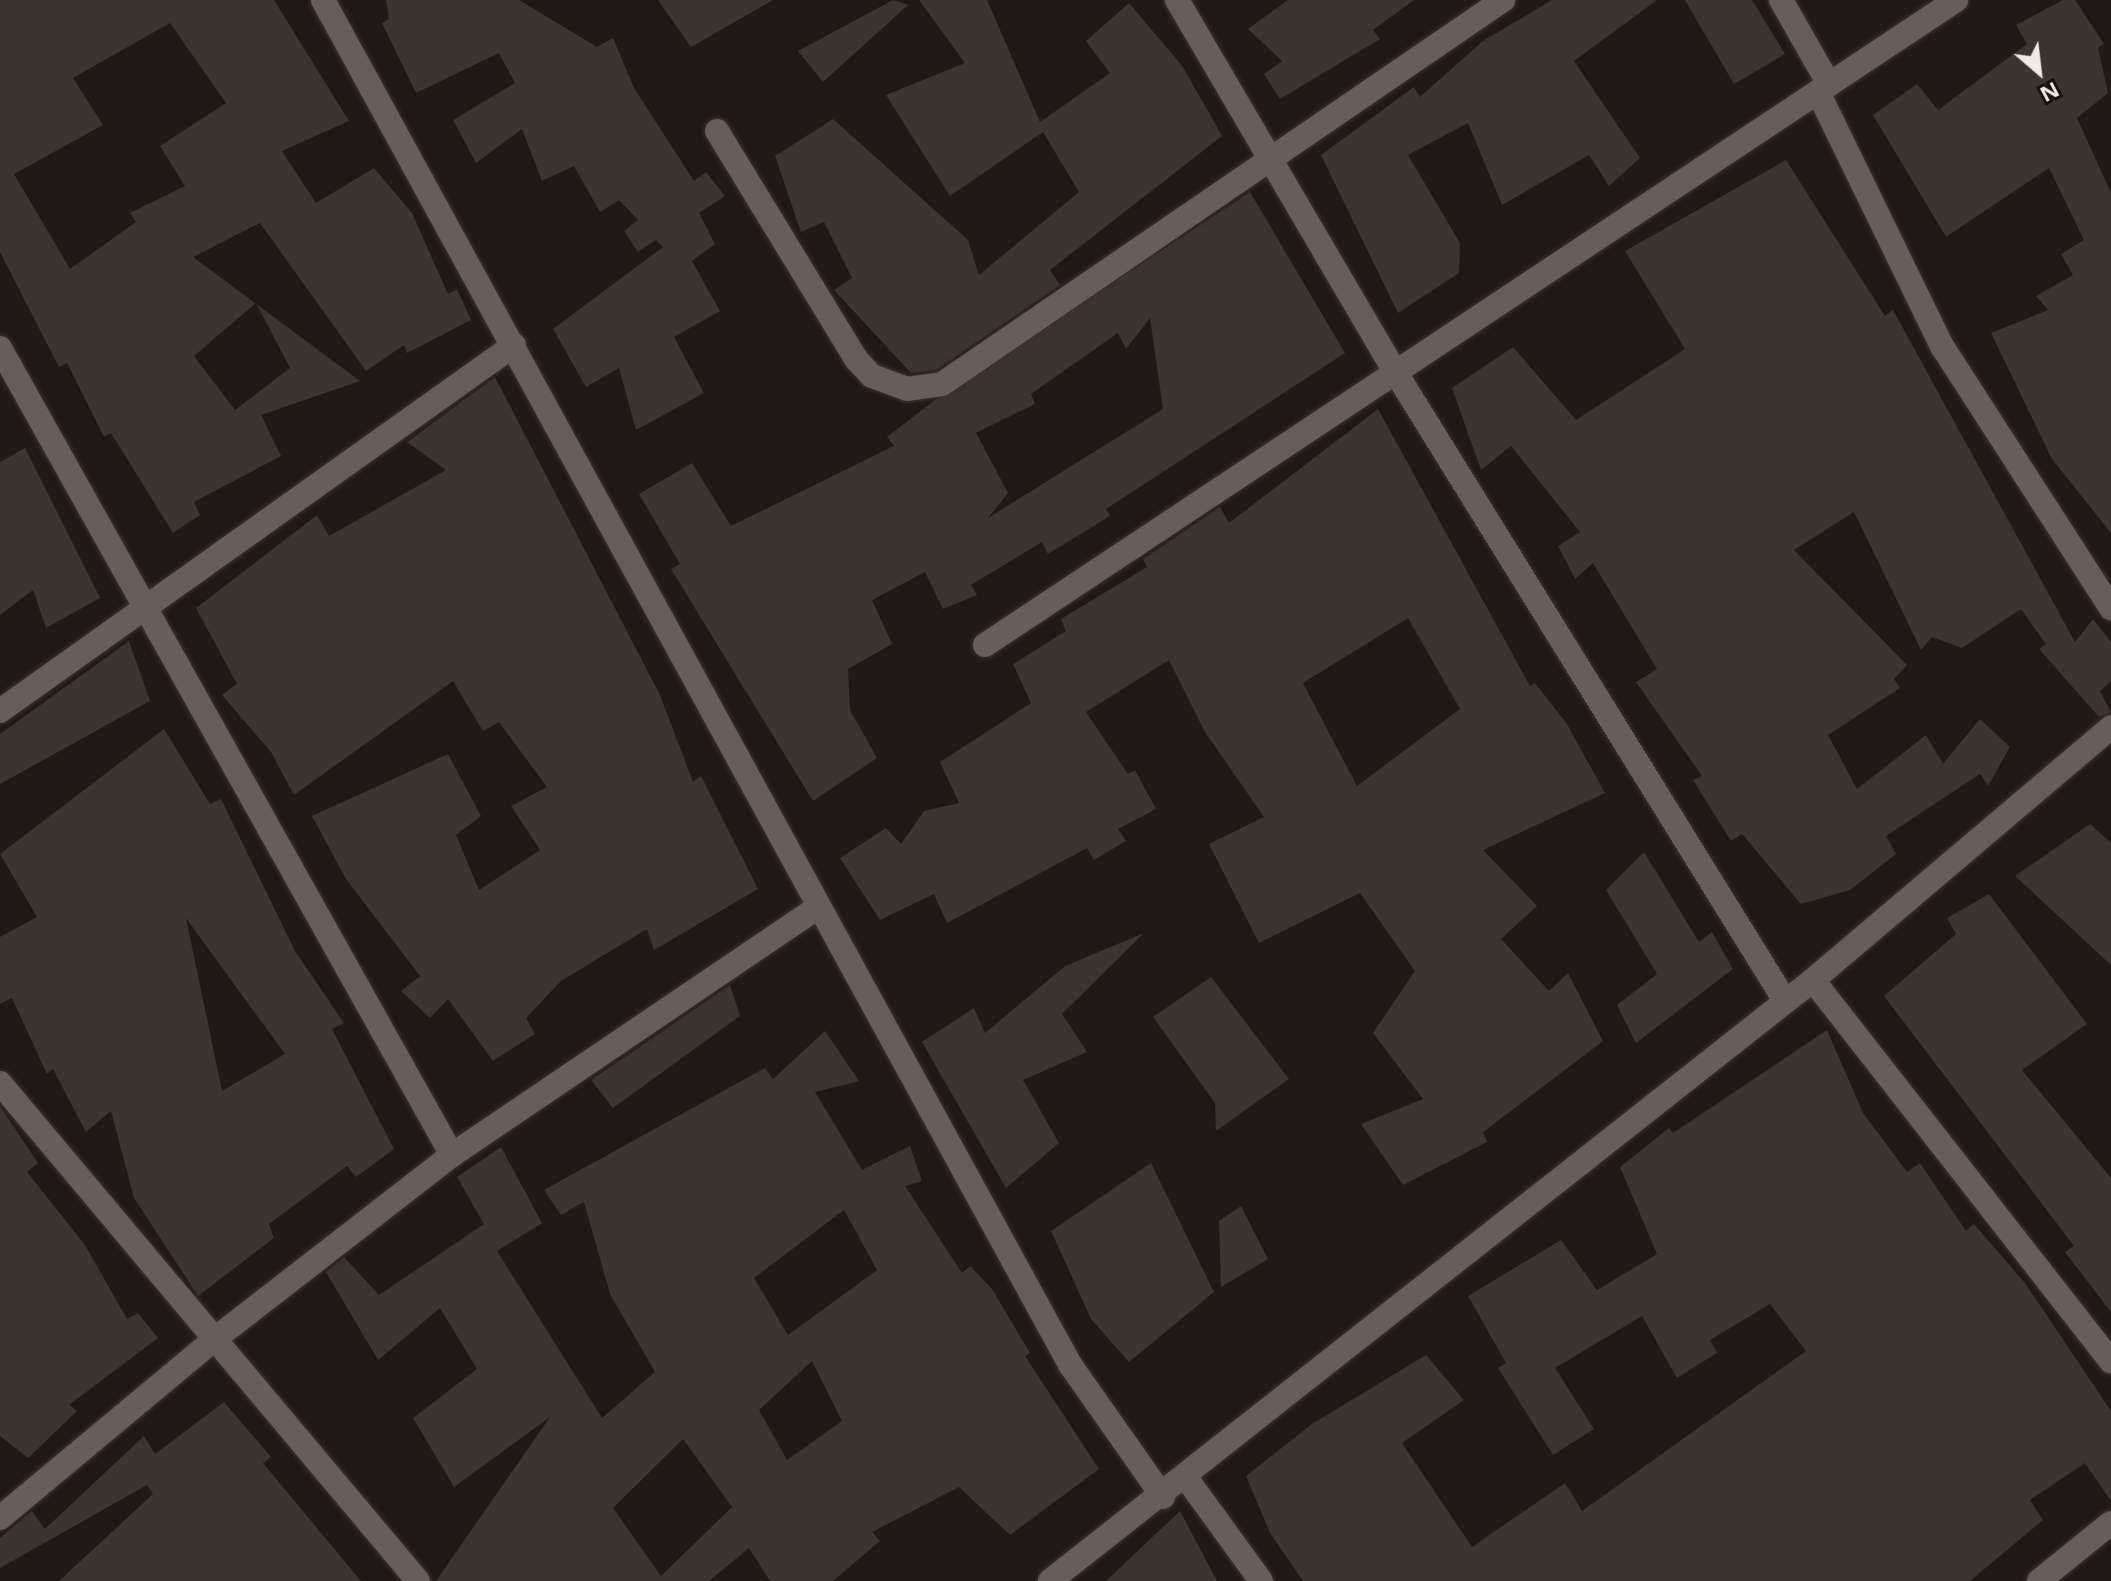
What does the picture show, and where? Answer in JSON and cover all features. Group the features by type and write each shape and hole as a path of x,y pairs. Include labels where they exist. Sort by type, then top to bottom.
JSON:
{"street":[{"path":"323,0 514,345 816,909 1071,1366 1163,1497"},
{"path":"1177,0 1275,158 1396,373 1784,999"},
{"path":"717,131 856,359 872,376 907,389 942,384 1503,0"},
{"path":"1781,0 1942,346 2111,608"},
{"path":"985,645 1956,0"},
{"path":"0,711 144,613 514,345"},
{"path":"0,348 144,613 452,1155"},
{"path":"1050,1581 1187,1479 1784,999 1813,980 2111,727"},
{"path":"0,1518 216,1338 452,1155 816,909"},
{"path":"1813,980 2111,1362"},
{"path":"0,1083 418,1581"},
{"path":"1187,1479 1261,1581"},
{"path":"2039,1581 2111,1523"}],"building":[{"path":"0,0 274,0 349,121 282,151 316,203 374,168 412,213 448,294 457,289 471,320 407,353 404,345 366,371 260,223 193,257 256,303 194,356 235,410 290,368 257,304 360,381 261,415 281,456 194,502 200,515 173,533 111,433 104,437 67,363 59,367 0,252","holes":["170,23 226,103 160,146 185,186 130,213 136,222 70,269 14,174 103,125 73,78"]},
{"path":"386,0 519,0 597,47 613,38 634,88 694,181 706,172 725,196 699,213 715,244 692,261 720,311 674,337 704,393 636,430 619,368 586,387 553,329 663,247 656,240 638,252 624,231 638,220 619,200 600,212 574,166 542,181 522,129 476,163 453,120 515,83 499,53 416,93 382,23 389,19"},
{"path":"658,0 773,0 691,47"},
{"path":"893,0 908,5 823,82 798,51"},
{"path":"919,0 987,0 1040,122 1110,73 1086,41 1129,3 1183,67 1222,136 1050,270 1060,285 936,370 911,373 834,290 852,278 824,222 801,232 775,156 833,119 968,240 979,275 1079,192 1043,132 950,196 886,95 965,63"},
{"path":"1288,0 1414,0 1373,30 1380,39 1280,99 1264,74 1282,61 1248,29"},
{"path":"1552,0 1657,0 1574,61 1640,158 1609,186 1589,155 1502,205 1468,123 1408,155 1460,243 1459,273 1398,313 1321,155 1414,87 1420,97 1483,41"},
{"path":"1685,0 1752,0 1785,54 1734,84"},
{"path":"2063,0 2075,0 2104,44 2098,48 2108,93 2077,118 2111,193 2111,533 2052,459 1991,333 2048,310 2036,296 2073,275 2061,254 2084,240 2049,168 1946,237 1873,115 1917,84 1938,110 2027,44 2016,25"},
{"path":"1786,160 1885,316 1893,310 2075,642 2093,619 2111,642 2111,681 2100,691 2111,712 2099,717 2039,649 2046,644 2021,609 1962,648 1932,637 1921,650 1854,512 1794,550 1907,665 1894,679 1900,688 1828,735 1857,789 1926,735 1943,764 1980,719 2010,747 1988,786 1980,774 1886,836 1896,854 1850,890 1801,904 1742,834 1731,841 1693,780 1702,776 1636,682 1657,669 1593,563 1575,579 1558,546 1580,532 1511,446 1481,470 1452,388 1513,347 1576,420 1685,349 1625,251"},
{"path":"1250,192 1345,353 1106,509 1110,516 1048,554 1042,542 971,585 977,595 943,609 925,572 872,600 892,644 848,669 850,710 877,758 813,801 671,569 680,564 639,494 692,463 731,526 894,446 887,437 935,400","holes":["1150,318 1163,409 988,518 1008,493 976,433 1035,404 1031,394 1118,333 1126,349"]},
{"path":"495,377 660,695 693,782 701,776 758,889 654,950 647,929 561,981 526,1018 535,1034 493,1061 448,999 430,1018 401,991 420,976 346,879 312,816 448,754 481,816 456,835 479,890 540,850 511,806 547,787 499,722 483,731 453,681 294,795 271,752 222,695 237,684 196,608 317,515 329,536 446,470 407,442"},
{"path":"1378,409 1530,686 1535,683 1567,724 1605,793 1483,850 1537,906 1501,939 1549,991 1568,973 1603,1041 1483,1132 1487,1142 1403,1185 1361,1124 1423,1099 1373,1033 1415,971 1360,893 1259,943 1209,844 1264,817 1205,732 1169,660 1086,712 1128,774 1135,770 1156,809 1118,829 1126,841 1094,860 1087,848 947,923 934,894 880,920 840,858 886,828 901,844 924,811 959,803 940,762 1031,703 1013,664 1066,631 1061,619 1147,567 1143,559 1220,507 1229,523","holes":["1408,618 1460,709 1357,786 1303,683"]},
{"path":"25,448 100,598 46,628 33,590 0,615 0,462"},
{"path":"129,641 150,701 0,784 0,734"},
{"path":"164,729 210,804 221,799 295,951 344,1023 332,1029 394,1149 356,1177 347,1166 269,1224 274,1238 198,1296 134,1198 111,1111 86,1132 53,1069 47,1074 12,998 0,1004 0,937 37,917 0,854","holes":["186,918 285,1054 222,1091"]},
{"path":"2090,824 2111,843 2111,965 2015,876"},
{"path":"1644,852 1699,942 1712,932 1733,969 1636,1043 1617,1005 1657,974 1606,890"},
{"path":"1989,894 2087,1024 2022,1070 2111,1178 2111,1312 2065,1252 2074,1246 1884,996 1956,934 1947,918"},
{"path":"1144,933 1062,1014 1087,1052 1023,1080 1059,1143 1006,1188 922,1042 974,1008 985,1033 1065,966"},
{"path":"1211,977 1289,1079 1216,1131 1215,1103 1153,1017"},
{"path":"730,985 740,1016 613,1108 591,1080"},
{"path":"1827,1030 1863,1113 1907,1172 1920,1163 1966,1231 1974,1224 2025,1283 2111,1411 2111,1501 2085,1463 2030,1500 2043,1520 1970,1581 1303,1581 1270,1533 1246,1476 1312,1424 1426,1355 1464,1400 1402,1443 1472,1547 1565,1483 1582,1511 1806,1351 1770,1304 1710,1340 1717,1353 1677,1378 1642,1316 1555,1368 1594,1429 1553,1455 1498,1368 1506,1363 1468,1296 1561,1240 1597,1290 1657,1254 1620,1167 1669,1128 1673,1133"},
{"path":"825,1031 859,1081 815,1092 862,1170 910,1146 922,1181 905,1186 962,1273 970,1266 992,1289 1030,1353 1025,1356 1099,1469 1010,1535 959,1487 872,1532 880,1541 833,1581 770,1581 749,1548 709,1581 436,1581 550,1417 454,1487 413,1418 477,1369 440,1308 378,1360 326,1272 344,1257 379,1295 484,1224 457,1177 501,1147 542,1223 497,1251 602,1418 655,1372 610,1294 584,1202 561,1215 544,1190 765,1068 773,1079","holes":["844,1210 877,1270 788,1335 754,1278","812,1361 842,1421 787,1460 759,1410","683,1439 732,1507 661,1576 613,1508"]},
{"path":"0,1106 38,1163 27,1172 85,1245 127,1319 138,1313 158,1338 69,1405 77,1411 28,1458 0,1436"},
{"path":"1151,1163 1214,1292 1129,1362 1091,1319 1051,1231"},
{"path":"1241,1206 1268,1259 1221,1287 1219,1221"},
{"path":"224,1402 271,1457 263,1463 361,1581 59,1581 153,1494 147,1485 0,1568 0,1538 32,1511 45,1529 144,1436 155,1454"},
{"path":"1180,1511 1217,1581 1106,1581"}]}
